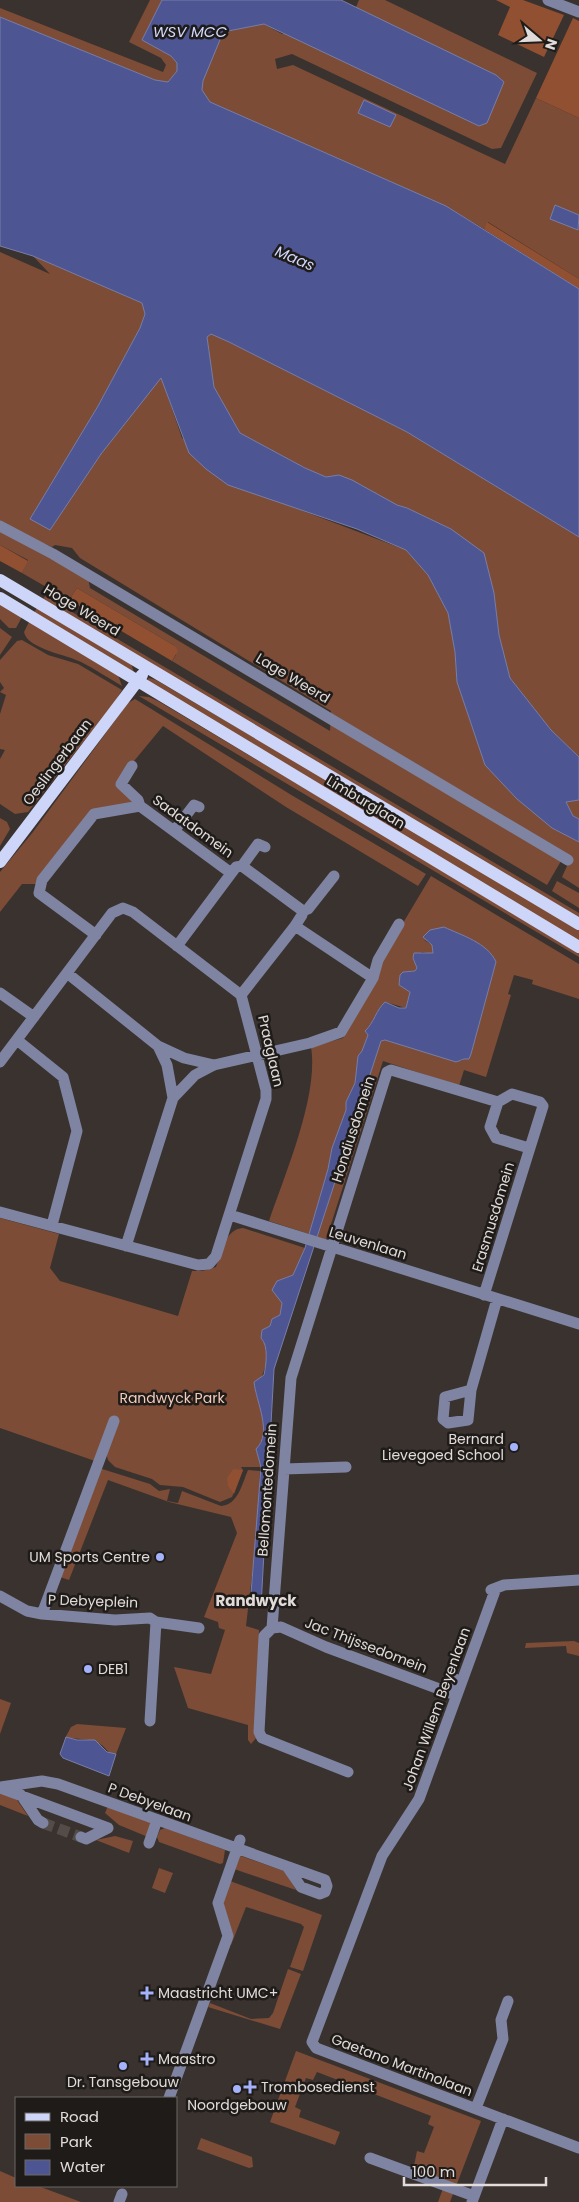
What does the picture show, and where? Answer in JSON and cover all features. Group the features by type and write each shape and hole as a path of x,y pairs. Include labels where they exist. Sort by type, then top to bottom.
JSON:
{"main road":[{"name":"Hoge Weerd","path":"0,580 148,667"},
{"path":"0,598 138,681"},
{"name":"Oeslingerbaan","path":"0,862 148,667"},
{"name":"Limburglaan","path":"148,667 579,924"},
{"name":"Limburglaan","path":"138,681 579,947"}],"street":[{"path":"548,0 579,12"},
{"name":"Lage Weerd","path":"0,526 54,554 568,860"},
{"path":"132,766 121,781 121,784 138,800 140,806"},
{"name":"Sadatdomein","path":"96,935 39,893 42,880 94,814 140,806 231,873"},
{"path":"174,831 194,806 199,807"},
{"path":"177,946 236,867 242,866 258,844 265,847"},
{"path":"242,866 303,911"},
{"path":"303,911 308,909 334,876"},
{"path":"0,1062 112,913 123,908 133,912 241,995 295,926 303,911"},
{"path":"126,1246 173,1098 195,1075 214,1065 324,1039 342,1032 373,978 378,960 400,924"},
{"path":"295,926 373,978"},
{"path":"68,974 158,1046 184,1058 214,1065"},
{"path":"0,993 34,1017"},
{"name":"Praaglaan","path":"0,1212 198,1265 208,1264 216,1256 267,1095 241,995"},
{"path":"17,1040 63,1077 76,1131 52,1225"},
{"path":"158,1046 166,1065 173,1098"},
{"name":"Hondiusdomein","path":"326,1246 387,1072 391,1070 498,1102"},
{"name":"Erasmusdomein","path":"484,1295 543,1106 540,1102 512,1094 498,1102 490,1127 496,1138 529,1148"},
{"name":"Leuvenlaan","path":"230,1215 579,1324"},
{"name":"Bellomontedomein","path":"326,1246 291,1378 272,1628 264,1636 259,1732 262,1738 348,1772"},
{"path":"471,1390 497,1299"},
{"path":"42,1614 114,1421"},
{"path":"284,1469 346,1467"},
{"path":"492,1590 504,1585 579,1580"},
{"name":"Johan Willem Beyenlaan","path":"450,1693 492,1590"},
{"name":"Johan Willem Beyenlaan","path":"318,2049 313,2045 313,2038 358,1918 383,1853 419,1798 492,1590"},
{"name":"P Debyeplein","path":"0,1596 27,1611 42,1614 115,1620 150,1618 156,1622 199,1628"},
{"path":"150,1722 156,1622"},
{"name":"Jac Thijssedomein","path":"272,1628 281,1626 326,1647 450,1693"},
{"name":"P Debyelaan","path":"0,1787 50,1782 157,1820 239,1845 288,1868"},
{"name":"P Debyelaan","path":"0,1787 108,1828 86,1839 81,1837"},
{"path":"21,1796 42,1823"},
{"path":"149,1842 157,1820"},
{"path":"169,2097 228,1936 218,1903 239,1845"},
{"name":"Gaetano Martinolaan","path":"476,2108 503,2039 501,2020 508,2001"},
{"name":"Gaetano Martinolaan","path":"318,2049 579,2148"},
{"path":"370,2158 473,2199 503,2119"}],"green space":[{"path":"150,0 162,0 142,40 171,56 177,63 177,71 168,82 155,80 0,17 0,8 163,72 166,65 161,58 129,42"},
{"path":"359,0 385,0 537,73 501,148 492,149 292,54 275,59 277,69 293,65 505,164 536,98 579,118 579,215 555,205 578,229 579,227 579,279 488,222 484,229 446,206 210,102 202,91 206,69 222,35 228,31 264,24 282,34 356,7"},
{"path":"0,252 50,274 33,256 142,303 145,314 140,328 98,406 31,518 50,530 101,454 161,377 182,438 290,506 406,550 428,575 448,613 455,652 457,682 485,765 552,828 579,842 579,888 562,877 567,866 561,861 547,885 172,661 176,655 175,646 77,588 69,600 22,573 28,560 0,545","holes":["43,543 52,547 55,545 72,548 80,558 331,711 330,731 90,588 88,578"]},
{"path":"211,333 407,432 579,537 579,757 551,730 510,678 499,635 494,593 451,529 397,505 339,475 326,477 305,468 240,433 214,387 207,337"},
{"path":"45,596 579,913 579,921 42,601"},
{"path":"0,602 23,615 16,628 9,628 0,619"},
{"path":"39,605 131,663 134,673 33,614"},
{"path":"30,620 118,675 122,686 75,659 49,651 32,643 24,632"},
{"path":"0,628 12,637 0,655"},
{"path":"22,640 48,655 78,664 122,690 114,703 28,812 15,814 0,804 0,759 5,750 0,749 0,714 6,695 0,692 4,688 0,682 0,660 17,641"},
{"path":"149,678 156,680 579,928 579,941 146,681"},
{"path":"139,696 149,697 158,701 579,952 579,957"},
{"path":"135,699 293,796 426,874 418,886 286,807 163,726 115,784 132,797 132,803 107,807 38,884 22,884 0,912 0,872 33,832 128,703"},
{"path":"579,800 579,819 573,816 566,802"},
{"path":"0,818 7,822 10,829 0,846"},
{"path":"431,876 579,964 579,999 532,984 533,980 514,975 508,994 511,995 486,1077 464,1070 459,1086 383,1061 326,1240 317,1237 375,1057 363,1051 358,1056 355,1083 346,1102 346,1110 332,1148 328,1169 309,1234 269,1221 305,1111 310,1088 311,1047 343,1038 379,976 381,960","holes":["424,940 495,962 471,1054 461,1061 385,1040 381,1041 378,1049 364,1045 368,1035 365,1031 385,1002 406,1008 410,992 399,985 400,975 403,972 415,971 417,968 413,958 422,952 434,953 432,945"]},
{"path":"557,881 579,893 579,908 552,891"},
{"name":"Randwyck Park","path":"0,1218 59,1234 50,1268 60,1281 178,1316 192,1271 202,1271 216,1267 225,1242 232,1232 237,1229 243,1228 305,1248 293,1275 277,1281 282,1302 280,1315 272,1319 270,1326 262,1330 261,1338 265,1343 267,1357 264,1371 255,1390 264,1429 263,1436 256,1449 261,1467 241,1467 243,1470 232,1497 220,1502 183,1487 160,1485 152,1479 115,1467 108,1460 106,1453 95,1461 0,1428"},
{"path":"99,1468 150,1484 159,1491 170,1489 167,1501 178,1503 182,1491 221,1506 227,1505 235,1498 248,1470 260,1471 256,1541 246,1626 259,1630 257,1737 251,1744 248,1740 248,1725 188,1708 174,1667 211,1674 225,1630 219,1628 218,1622 204,1617 237,1533 231,1517 169,1502 108,1480 69,1580 60,1577"},
{"path":"574,1641 579,1643 579,1656 567,1653 566,1646 525,1648 526,1643"},
{"path":"0,1699 11,1703 0,1734"},
{"path":"77,1724 126,1728 116,1754 111,1753 100,1744 92,1741 65,1738 71,1727"},
{"path":"0,1792 17,1800 28,1816 0,1805"},
{"path":"108,1806 151,1822 148,1837 119,1825 105,1813"},
{"path":"165,1828 225,1850 223,1863 220,1864 159,1842 157,1837 160,1830"},
{"path":"115,1836 133,1841 129,1853 96,1840"},
{"path":"238,1855 284,1871 296,1890 234,1869"},
{"path":"159,1868 173,1873 165,1893 152,1888"},
{"path":"230,1881 322,1915 303,1971 290,1967 304,1927 301,1924 246,1907 231,1945 223,1901"},
{"path":"288,1969 301,1974 280,2029 208,2007 210,2003 251,2019 269,2018 273,2013"},
{"path":"296,2051 481,2121 450,2202 438,2202 445,2183 413,2171 417,2151 424,2153 434,2127 428,2124 431,2116 317,2072 313,2080 306,2078 295,2107 301,2110 299,2117 340,2132 335,2145 270,2122"},
{"path":"201,2138 252,2157 253,2167 249,2168 197,2149"},
{"path":"0,2171 15,2178 15,2187 41,2187 81,2202 0,2202"}],"shaded area":[{"path":"496,0 523,0 564,15 544,57 498,35 510,7"},
{"path":"573,18 579,21 579,118 536,98"},
{"path":"487,222 579,279 579,289 484,229"},
{"path":"0,545 28,561 22,573 0,561"},
{"path":"77,588 175,646 178,651 172,661 69,600"},
{"path":"233,1469 243,1470 234,1494 228,1486 227,1478"}],"water":[{"path":"162,0 341,0 496,75 504,82 487,123 479,126 264,24 228,31 222,35 203,81 202,90 210,102 446,206 579,289 579,537 407,432 229,342 211,334 207,337 214,387 240,433 305,468 326,477 339,475 352,480 397,505 451,529 484,553 494,593 499,635 510,678 551,730 579,757 579,800 566,802 573,816 579,819 579,842 552,828 517,799 485,765 457,682 455,652 448,613 428,575 406,550 357,529 228,485 206,469 189,453 161,378 101,454 50,530 30,519 98,406 140,328 145,314 142,303 33,256 0,246 0,17 155,80 168,82 177,71 177,63 171,56 142,40"},
{"path":"364,100 396,115 390,127 358,113"},
{"path":"555,205 579,215 578,230 550,219"},
{"path":"444,927 481,945 492,955 496,962 471,1054 469,1059 456,1062 385,1040 381,1041 274,1369 261,1607 250,1606 261,1467 256,1449 263,1435 262,1417 254,1382 264,1375 265,1371 266,1351 264,1341 261,1338 262,1330 270,1326 272,1319 280,1315 282,1303 272,1290 277,1281 293,1275 305,1248 328,1169 332,1148 346,1110 346,1102 355,1083 358,1056 368,1035 365,1031 385,1002 399,1008 406,1008 410,992 399,985 400,975 403,972 415,971 417,968 413,958 414,953 433,953 432,945 423,937 430,930"},
{"path":"66,1737 77,1740 95,1740 107,1752 116,1754 109,1776 63,1758 60,1754"}],"tunnel":[{"path":"43,1823 81,1837"}],"place":[{"name":"Bernard Lievegoed School","path":"514,1447"},
{"name":"UM Sports Centre","path":"160,1557"},
{"name":"DEB1","path":"88,1669"},
{"name":"Maastricht UMC+","path":"147,1993"},
{"name":"Maastro","path":"147,2059"},
{"name":"Dr. Tansgebouw","path":"123,2066"},
{"name":"Trombosedienst","path":"250,2087"},
{"name":"Noordgebouw","path":"237,2089"}],"district":[{"name":"Randwyck","path":"256,1600"}],"water label":[{"name":"WSV MCC","path":"190,31"},
{"name":"Maas","path":"295,258"}]}
